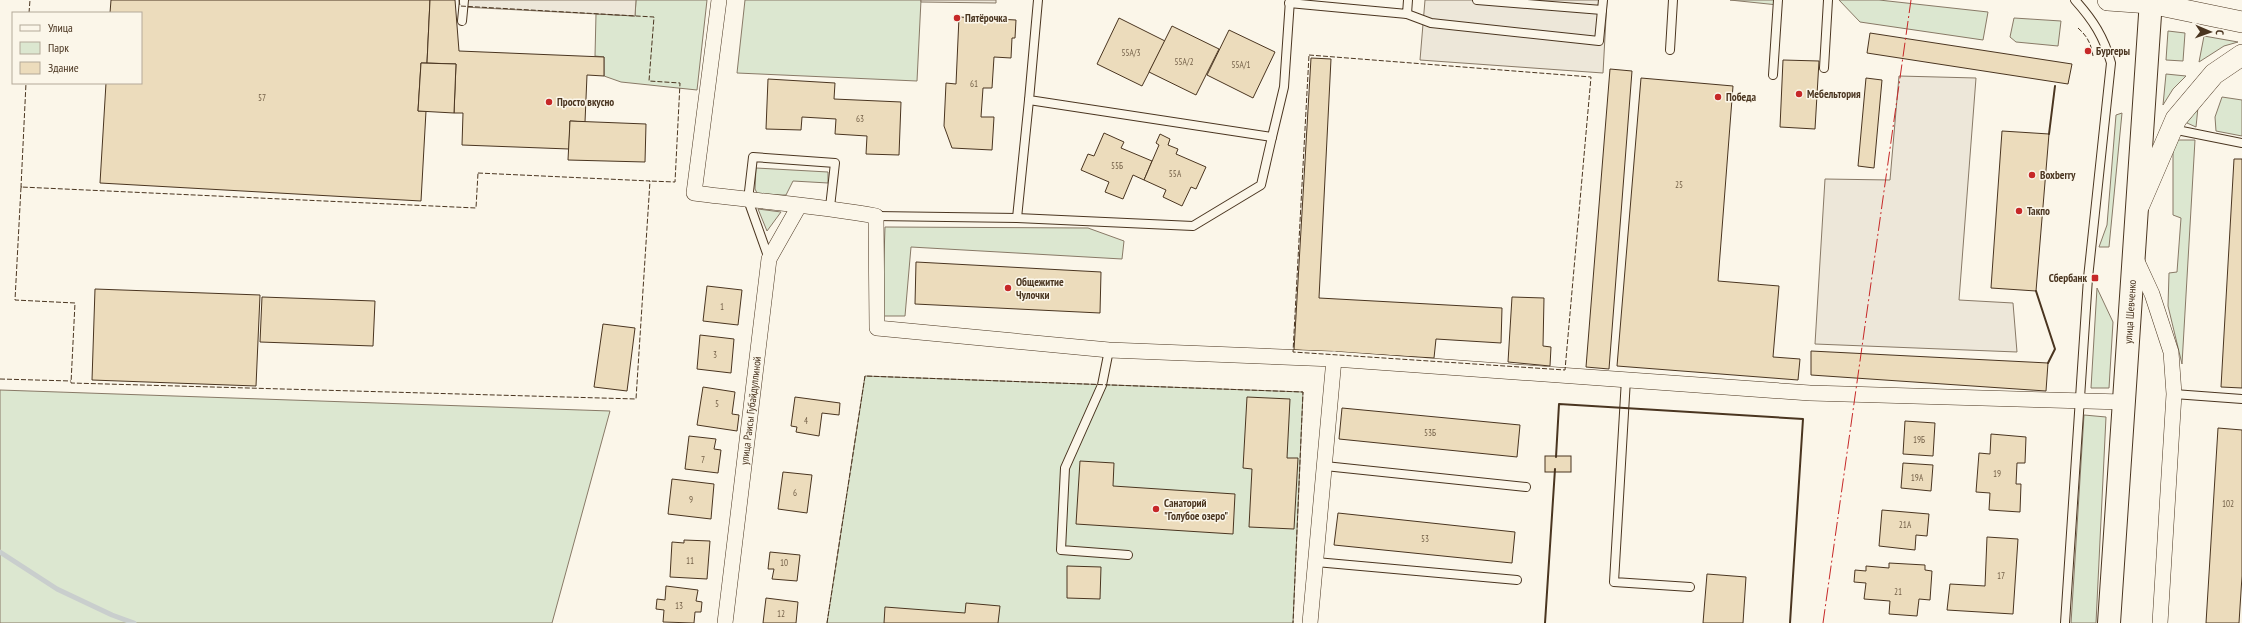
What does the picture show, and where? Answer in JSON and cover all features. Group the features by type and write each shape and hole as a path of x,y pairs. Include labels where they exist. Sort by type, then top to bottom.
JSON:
{"main road":[{"name":"улица Шевченко","path":"2109,623 2151,1"}],"street":[{"path":"719,0 694,193 799,206 830,207 876,216 877,328 1109,350 1334,359 1810,393 2081,399 2123,402"},
{"path":"2108,0 2151,1 2242,22"},
{"path":"2137,209 2176,118 2214,74 2242,55"},
{"name":"улица Раисы Губайдуллиной","path":"725,623 769,259 799,206"},
{"path":"2134,252 2152,294 2171,352 2174,394 2160,623"},
{"path":"1310,623 1334,359"}],"lane":[{"path":"462,21 464,0"},
{"path":"1017,218 1038,0"},
{"path":"1407,14 1408,0"},
{"path":"1477,0 1602,10"},
{"path":"876,216 1017,218 1193,226 1261,185 1284,87 1290,2 1407,14 1431,23 1599,41 1603,0"},
{"path":"1670,50 1673,0"},
{"path":"1773,75 1778,0"},
{"path":"1824,68 1828,0"},
{"path":"2065,623 2088,278 2111,63 2101,34 2092,18 2075,0"},
{"path":"1029,100 1272,137"},
{"path":"2172,129 2242,143"},
{"path":"769,259 748,200 753,157 835,163 830,207"},
{"path":"1109,350 1102,385 1065,468 1061,550 1128,555"},
{"path":"1626,379 1614,582 1690,587"},
{"path":"2174,394 2242,399"},
{"path":"1324,466 1526,487"},
{"path":"1316,562 1518,580"}],"green space":[{"path":"636,0 707,0 697,90 621,82 604,76 604,57 595,56 596,14 635,16"},
{"path":"745,0 921,0 917,81 737,73"},
{"path":"1730,0 1778,0 1778,5"},
{"path":"1839,0 1879,0 1988,12 1983,40 1860,22"},
{"path":"2014,18 2061,21 2058,46 2016,42 2010,37"},
{"path":"2168,31 2185,33 2183,61 2166,60"},
{"path":"2204,36 2238,42 2224,46 2199,62"},
{"path":"2166,74 2186,76 2173,89 2163,105"},
{"path":"2222,97 2242,100 2242,136 2216,131 2215,117"},
{"path":"2198,107 2196,127 2187,123 2184,115"},
{"path":"2122,113 2109,247 2099,247 2107,225 2116,115"},
{"path":"2178,140 2195,140 2182,364 2168,306 2169,273 2177,272 2181,218 2173,215 2173,143"},
{"path":"756,168 828,172 828,183 793,181 786,195 758,195 755,189"},
{"path":"758,209 781,212 767,231"},
{"path":"885,227 1088,228 1124,241 1122,259 911,247 905,316 882,316"},
{"path":"2097,288 2113,322 2109,388 2091,388"},
{"path":"865,376 1303,392 1293,623 827,623"},
{"path":"0,390 610,411 552,623 0,623"},
{"path":"2084,415 2106,417 2096,623 2071,623"}],"shaded area":[{"path":"464,0 636,0 635,16 463,7"},
{"path":"921,0 996,0 996,3 921,2"},
{"path":"1425,0 1607,0 1603,73 1420,60"},
{"path":"1899,76 1976,78 1959,300 2013,303 2017,352 1815,344 1825,179 1890,180"}],"building":[{"path":"111,0 430,0 427,63 421,63 418,111 426,111 421,201 100,183 106,84 142,84 142,12 110,12"},
{"path":"430,0 455,0 459,51 604,57 604,76 587,75 585,122 570,121 569,149 462,145 463,113 454,113 456,64 427,63"},
{"path":"959,17 1016,20 1015,38 1012,38 1011,58 994,57 992,88 983,88 981,117 994,117 992,150 952,148 944,126 946,83 956,84"},
{"path":"1119,18 1165,41 1142,86 1097,64"},
{"path":"1172,26 1219,49 1196,95 1149,72"},
{"path":"1229,30 1275,52 1253,98 1207,75"},
{"path":"1870,33 2072,64 2068,84 1867,53"},
{"path":"1311,58 1331,59 1319,298 1502,308 1501,343 1436,339 1434,358 1294,350"},
{"name":"Мебельтория","path":"1783,60 1819,61 1815,129 1780,127"},
{"path":"421,63 456,64 454,113 418,111"},
{"path":"1610,69 1632,71 1609,369 1586,367"},
{"path":"1641,78 1733,86 1718,281 1779,286 1773,357 1800,359 1798,380 1617,366"},
{"path":"1866,78 1882,80 1874,168 1858,166"},
{"path":"768,79 835,83 834,99 901,102 899,155 866,154 867,136 835,134 836,119 802,117 801,130 766,129"},
{"path":"570,121 646,124 645,162 568,160"},
{"name":"Такпо","path":"2002,131 2049,134 2036,291 1991,288"},
{"path":"1104,133 1124,142 1121,148 1152,161 1144,180 1133,175 1123,199 1105,192 1109,182 1081,170 1088,154 1094,156"},
{"path":"1160,134 1170,139 1168,145 1178,149 1176,154 1206,167 1196,189 1191,187 1182,206 1163,197 1166,190 1144,180 1159,145 1156,143"},
{"path":"2234,159 2242,159 2242,388 2221,387"},
{"name":"Общежитие Чулочки","path":"916,262 1101,272 1100,313 915,304"},
{"path":"707,286 742,290 738,325 703,321"},
{"path":"95,289 260,295 256,386 92,380"},
{"path":"262,297 375,301 373,346 260,342"},
{"path":"1512,297 1544,298 1543,346 1551,347 1550,366 1508,362"},
{"path":"603,324 635,328 627,391 594,387"},
{"path":"700,335 734,339 731,373 697,369"},
{"path":"1811,351 2048,363 2046,391 1811,375"},
{"path":"703,387 735,392 732,414 739,415 737,431 697,425"},
{"path":"795,397 840,403 839,415 822,413 819,436 796,432 797,427 791,426"},
{"path":"1247,397 1290,399 1287,458 1298,458 1294,529 1249,527 1252,469 1243,468"},
{"path":"1342,408 1520,425 1517,457 1339,439"},
{"path":"1905,421 1935,423 1933,456 1903,454"},
{"path":"2218,428 2242,430 2242,576 2239,623 2206,623"},
{"path":"1991,434 2026,437 2025,463 2017,463 2016,484 2021,484 2020,512 1989,510 1990,493 1976,492 1979,453 1990,454"},
{"path":"689,436 716,439 714,449 721,450 718,473 685,469"},
{"path":"1545,456 1571,456 1571,472 1545,472"},
{"name":"Санаторий \"Голубое озеро\"","path":"1080,461 1114,463 1113,486 1235,494 1233,534 1076,524"},
{"path":"1903,463 1933,465 1931,491 1901,488"},
{"path":"783,472 812,475 807,513 778,509"},
{"path":"672,479 714,484 711,519 668,514"},
{"path":"1882,510 1929,514 1927,536 1916,535 1915,550 1879,546"},
{"path":"1338,513 1515,532 1512,563 1334,545"},
{"path":"1987,537 2018,539 2013,614 1947,610 1950,584 1985,586"},
{"path":"684,540 710,541 707,579 670,577 672,542 684,543"},
{"path":"770,552 800,555 797,581 772,579 774,569 768,569"},
{"path":"1889,563 1925,565 1925,570 1932,571 1930,600 1919,599 1917,616 1889,614 1890,601 1864,599 1866,583 1854,582 1855,570 1866,571 1866,566 1889,568"},
{"path":"1067,566 1101,567 1100,599 1067,598"},
{"path":"1707,574 1746,577 1743,623 1703,623"},
{"path":"666,586 698,590 696,601 702,602 701,612 695,612 694,623 663,622 664,610 656,609 657,599 665,600"},
{"path":"766,598 798,602 796,623 763,623"},
{"path":"966,603 1000,606 998,623 884,623 885,607 965,613"}],"waterway":[{"path":"0,552 57,589 112,615 134,623"}],"fence":[{"path":"29,12 30,0"},
{"path":"459,0 460,6 654,17 649,81 680,83 675,182 649,181"},
{"path":"2078,28 2088,40 2093,56"},
{"path":"1309,55 1591,77 1565,370 1293,352 1309,55"},
{"path":"22,187 26,84"},
{"path":"478,173 650,181 636,399 71,383 75,303 15,300 21,187 476,208 478,173"},
{"path":"827,623 865,376 1303,392 1293,623"},
{"path":"0,379 71,381"}],"wall":[{"path":"2049,134 2055,86"},
{"path":"2036,291 2055,349 2048,363"},
{"path":"1556,457 1559,404 1803,419 1790,623"},
{"path":"1545,623 1555,469"}],"power":[{"path":"1823,623 1911,0"}],"place":[{"name":"Пятёрочка","path":"957,18"},
{"name":"Бургеры","path":"2088,51"},
{"name":"Мебельтория","path":"1799,94"},
{"name":"Победа","path":"1718,97"},
{"name":"Просто вкусно","path":"549,102"},
{"name":"Boxberry","path":"2032,175"},
{"name":"Такпо","path":"2019,211"},
{"name":"Сбербанк","path":"2095,278"},
{"name":"Общежитие Чулочки","path":"1008,288"},
{"name":"Санаторий \"Голубое озеро\"","path":"1156,509"}]}
